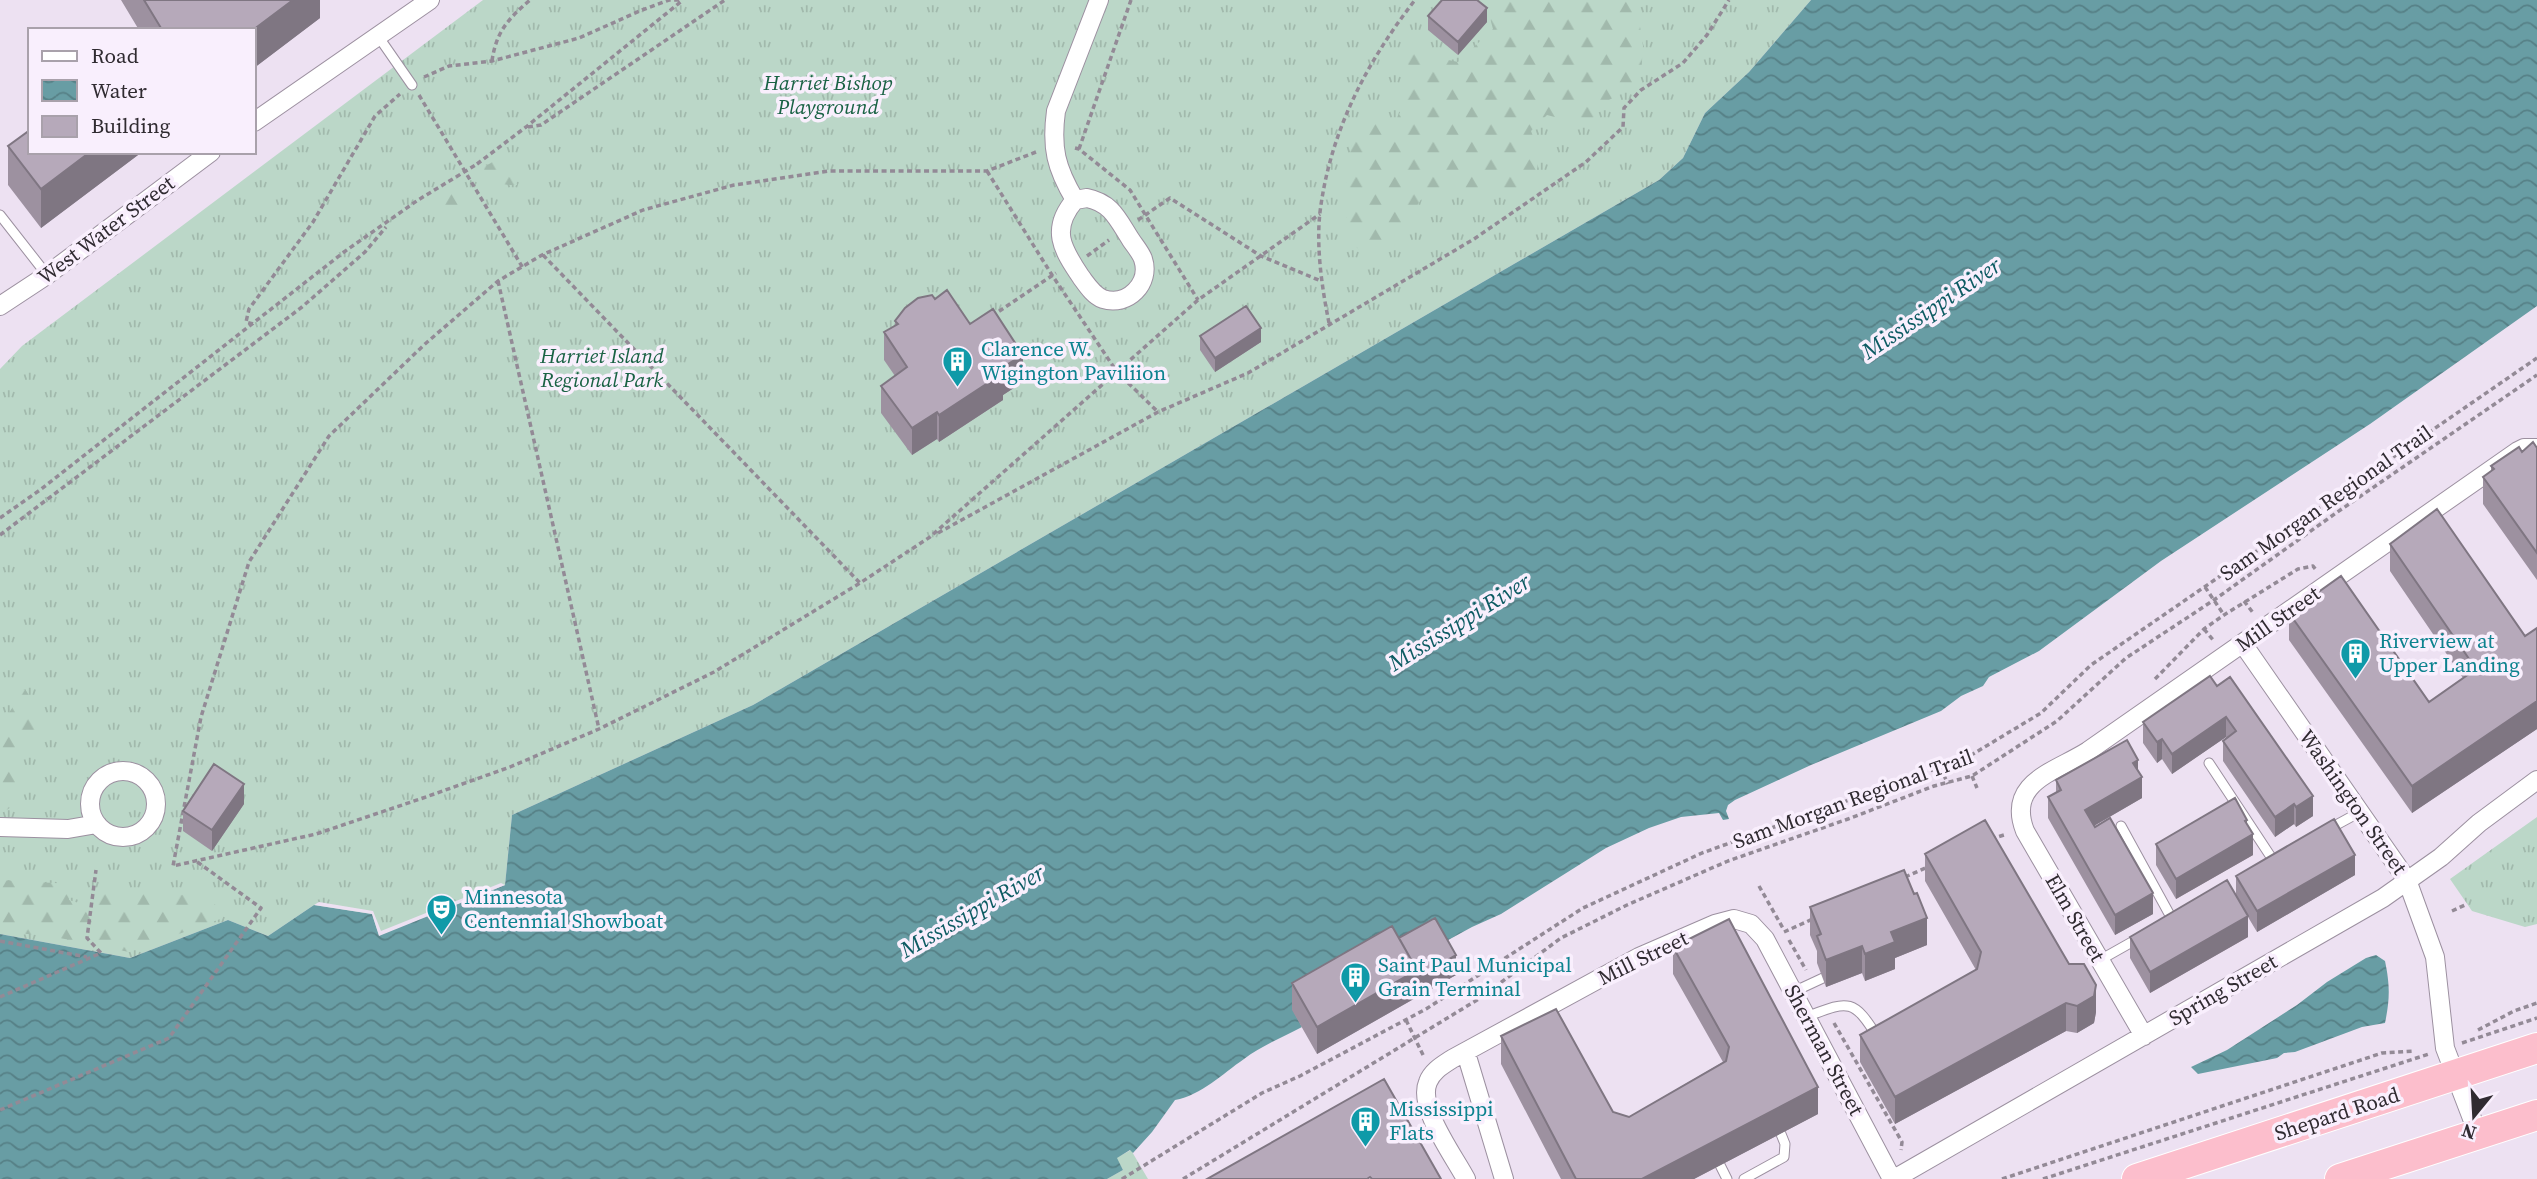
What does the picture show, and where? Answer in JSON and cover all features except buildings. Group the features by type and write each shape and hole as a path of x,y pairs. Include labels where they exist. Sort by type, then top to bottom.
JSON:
{"highway":[{"name":"Shepard Road","path":"2137,1179 2450,1062 2537,1048"},
{"path":"2340,1179 2537,1115"}],"street":[{"path":"256,121 430,0"},
{"path":"1075,200 1060,173 1055,147 1056,110 1099,0"},
{"name":"West Water Street","path":"0,306 47,275 208,154"},
{"path":"1087,198 1100,201 1110,208 1143,259 1144,272 1140,285 1130,297 1119,301 1103,299 1090,290 1063,250 1063,221 1075,200 1087,198"},
{"name":"Mill Street","path":"2022,797 2037,780 2088,751 2518,451 2524,447 2537,447"},
{"name":"Washington Street","path":"2243,644 2407,880 2435,957 2450,1062 2478,1134"},
{"name":"Spring Street","path":"1893,1179 2383,898 2441,857 2479,822 2537,780"},
{"name":"Elm Street","path":"2022,797 2019,807 2025,831 2144,1036"},
{"path":"0,827 68,829 97,824"},
{"name":"Mill Street","path":"1466,1179 1428,1110 1425,1096 1428,1082 1435,1071 1452,1059 1639,957 1715,924 1734,919 1751,925"},
{"name":"Sherman Street","path":"1751,925 1765,939 1893,1179"},
{"path":"1465,1053 1504,1179"}],"lane":[{"path":"378,36 412,85"},
{"path":"0,215 47,275"},
{"path":"2210,762 2273,860"},
{"path":"2322,833 2360,812"},
{"path":"2120,826 2172,919"},
{"path":"2262,866 2286,853"},
{"path":"2162,925 2183,912"},
{"path":"2099,960 2151,931"},
{"path":"1793,992 1823,978"},
{"path":"1806,1017 1837,1005 1847,1005 1865,1016 1884,1048"},
{"path":"1744,1179 1784,1157 1786,1150 1780,1133"},
{"path":"1720,1165 1727,1179"}],"path":[{"path":"492,61 496,39 513,15 530,0"},
{"path":"253,324 246,322 249,309 313,222 375,116 391,100 412,85 449,66 492,61 579,38 669,0 683,0"},
{"path":"0,518 345,252 418,200 477,164 527,127 683,0"},
{"path":"527,127 541,125 725,0"},
{"path":"1079,149 1131,0"},
{"path":"1329,324 1321,281 1320,214 1329,161 1341,124 1367,70 1392,29 1415,0"},
{"path":"1198,300 1130,190 1079,149 1055,147 987,171 829,171 745,183 643,210 542,255 498,281 425,344 329,436 249,562 201,717 173,866 316,834 510,767 599,729 713,672 930,537 1158,412 1248,373 1474,239 1586,162 1623,127 1624,108 1641,90 1683,64 1707,35 1730,0"},
{"path":"420,97 523,268"},
{"path":"987,171 1116,372 1158,412"},
{"path":"930,537 1198,300 1320,214"},
{"path":"0,535 302,307 365,252 390,222"},
{"path":"542,255 860,583"},
{"path":"498,281 599,729"},
{"path":"1122,1179 1262,1093 1300,1076 1426,1009 1583,908 1702,853 1968,757 2041,713 2091,666 2537,358"},
{"name":"Sam Morgan Regional Trail","path":"1183,1179 1477,1000 1561,938 1627,905 1740,857 1848,820 1934,786 1972,776 2057,721 2126,659 2537,375"},
{"path":"2214,642 2204,629 2224,614 2298,569 2313,566 2317,572"},
{"path":"2205,587 2224,614"},
{"path":"2244,601 2253,615 2264,607"},
{"path":"1940,767 1948,784"},
{"path":"1972,776 1977,788"},
{"path":"1989,840 2008,834"},
{"path":"0,1110 169,1038 261,908 196,861"},
{"path":"1899,880 1938,863"},
{"path":"0,997 101,953 87,938 96,870"},
{"path":"2452,911 2467,904"},
{"path":"1782,941 1784,931 1822,914"},
{"path":"0,941 89,957"},
{"path":"2478,1030 2514,1011 2537,1003"},
{"path":"2043,1179 2450,1062 2537,1018"},
{"path":"1406,1020 1425,1059"},
{"path":"2002,1179 2382,1053 2414,1051"}],"green space":[{"name":"Harriet Island Regional Park","path":"483,0 1811,0 1749,72 1705,113 1683,158 1659,180 753,705 512,815 505,885 379,936 314,905 268,936 228,920 130,958 0,934 0,369 22,346"},
{"path":"1489,0 1636,0 1643,46 1641,76 1630,89 1607,101 1594,118 1570,121 1547,115 1531,131 1538,160 1536,174 1529,188 1513,191 1478,189 1461,194 1442,188 1436,190 1422,198 1402,234 1390,248 1372,254 1360,250 1352,240 1347,224 1346,185 1350,150 1354,136 1364,120 1393,127 1403,106 1410,66 1393,53 1415,53 1458,62 1493,29 1486,3"},
{"path":"507,155 517,185 496,182 488,176 483,167"},
{"path":"458,183 462,205 458,220 442,209 435,198"},
{"path":"25,689 40,713 31,743 19,766 27,776 16,804 0,814 0,726"},
{"path":"2537,817 2537,924 2525,927 2472,911 2450,879"},
{"path":"0,880 72,884 69,900 82,904 94,904 99,887 185,895 196,889 218,907 223,918 129,952 55,937 0,931"},
{"path":"1131,1150 1148,1179 1107,1179 1123,1170 1116,1158"}],"water":[{"name":"Mississippi River","path":"1811,0 2537,0 2537,306 2370,424 2161,561 2039,651 1989,677 1983,686 1961,696 1941,711 1735,800 1728,805 1726,811 1729,819 1723,820 1719,813 1681,817 1649,828 1606,848 1501,914 1439,945 1293,1010 1302,1027 1258,1050 1203,1089 1175,1100 1133,1153 1130,1150 1117,1158 1123,1170 1107,1179 0,1179 0,934 130,958 228,920 268,936 314,905 372,914 379,935 505,885 512,815 753,705 1659,180 1683,158 1705,113 1749,72"},
{"path":"2376,955 2385,961 2388,977 2389,999 2385,1023 2362,1027 2295,1052 2284,1053 2277,1058 2198,1074 2191,1067 2227,1050 2297,1005 2327,982 2366,958"}],"pier":[{"path":"501,883 505,885 379,936 372,914 314,905 319,902 373,911 381,931"}],"place":[{"name":"Clarence W. Wigington Paviliion","path":"958,388"},
{"name":"Riverview at Upper Landing","path":"2356,680"},
{"name":"Minnesota Centennial Showboat","path":"441,936"},
{"name":"Saint Paul Municipal Grain Terminal","path":"1355,1004"},
{"name":"Mississippi Flats","path":"1366,1148"}],"park label":[{"name":"Harriet Bishop Playground","path":"828,95"}]}
